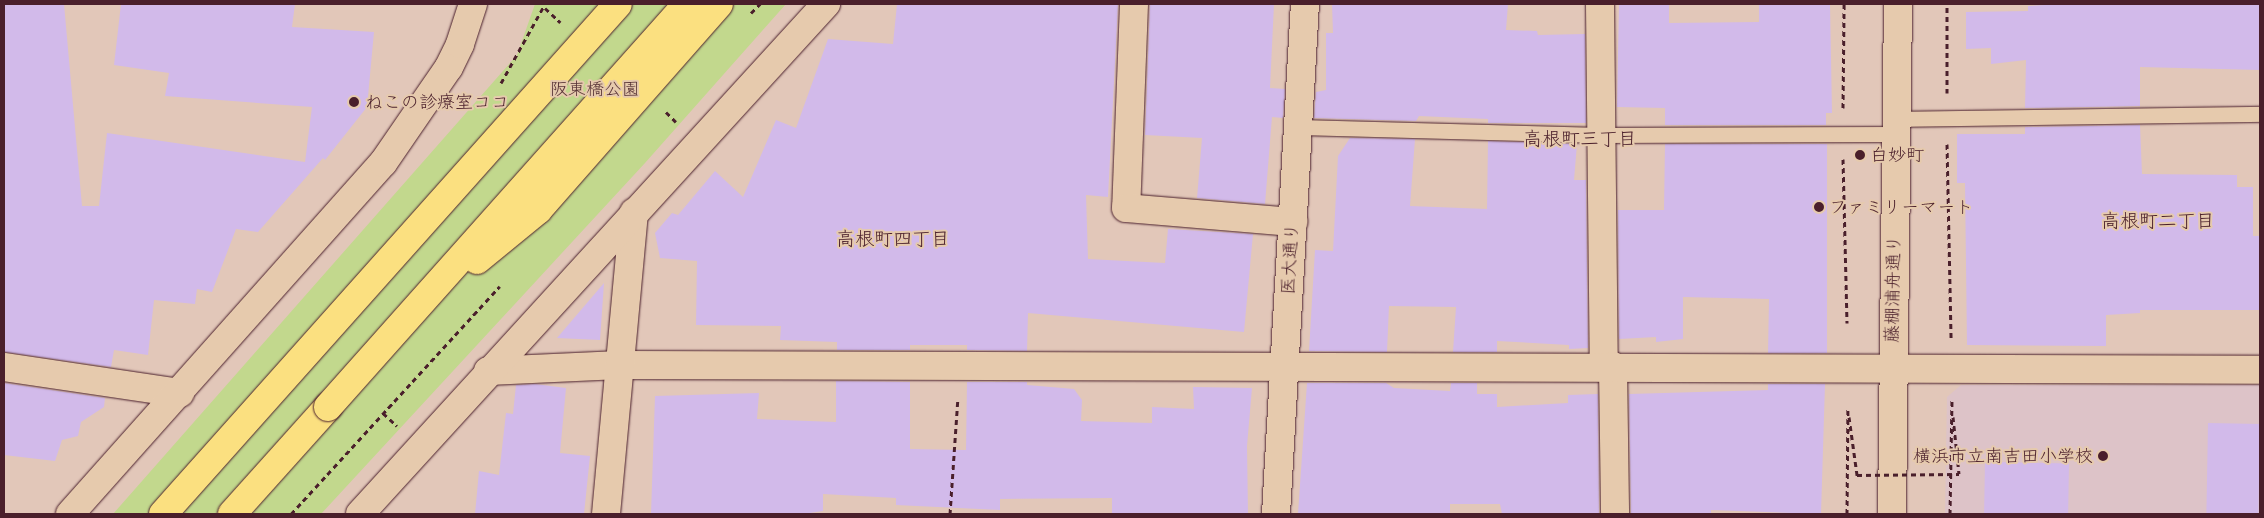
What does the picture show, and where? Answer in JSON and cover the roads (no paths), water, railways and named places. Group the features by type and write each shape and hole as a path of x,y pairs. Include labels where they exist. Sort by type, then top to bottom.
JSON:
{"highway":[{"path":"163,514 618,4"},
{"path":"232,514 687,4"},
{"path":"409,316 538,210 719,4"}],"street":[{"path":"360,514 488,370 826,4"},
{"path":"1134,4 1126,208 1292,222"},
{"name":"医大通り","path":"1276,514 1305,4"},
{"path":"1600,4 1601,135 1608,366 1615,514"},
{"name":"藤棚浦舟通り","path":"1892,514 1892,368 1898,4"},
{"path":"70,514 383,164 448,67 460,44 471,7"},
{"path":"606,514 634,212"},
{"path":"488,370 620,365 960,367 1608,366 2260,370"},
{"path":"4,367 180,393"}],"lane":[{"path":"1299,127 1601,135 1843,135 1947,118 2260,114"}],"place":[{"name":"ねこの診療室ココ","path":"354,102"},
{"name":"白妙町","path":"1860,155"},
{"name":"ファミリーマート","path":"1819,207"},
{"name":"横浜市立南吉田小学校","path":"2103,456"}],"district":[{"name":"高根町三丁目","path":"1580,139"},
{"name":"高根町二丁目","path":"2158,221"},
{"name":"高根町四丁目","path":"893,239"}],"park label":[{"name":"阪東橋公園","path":"595,89"}]}
